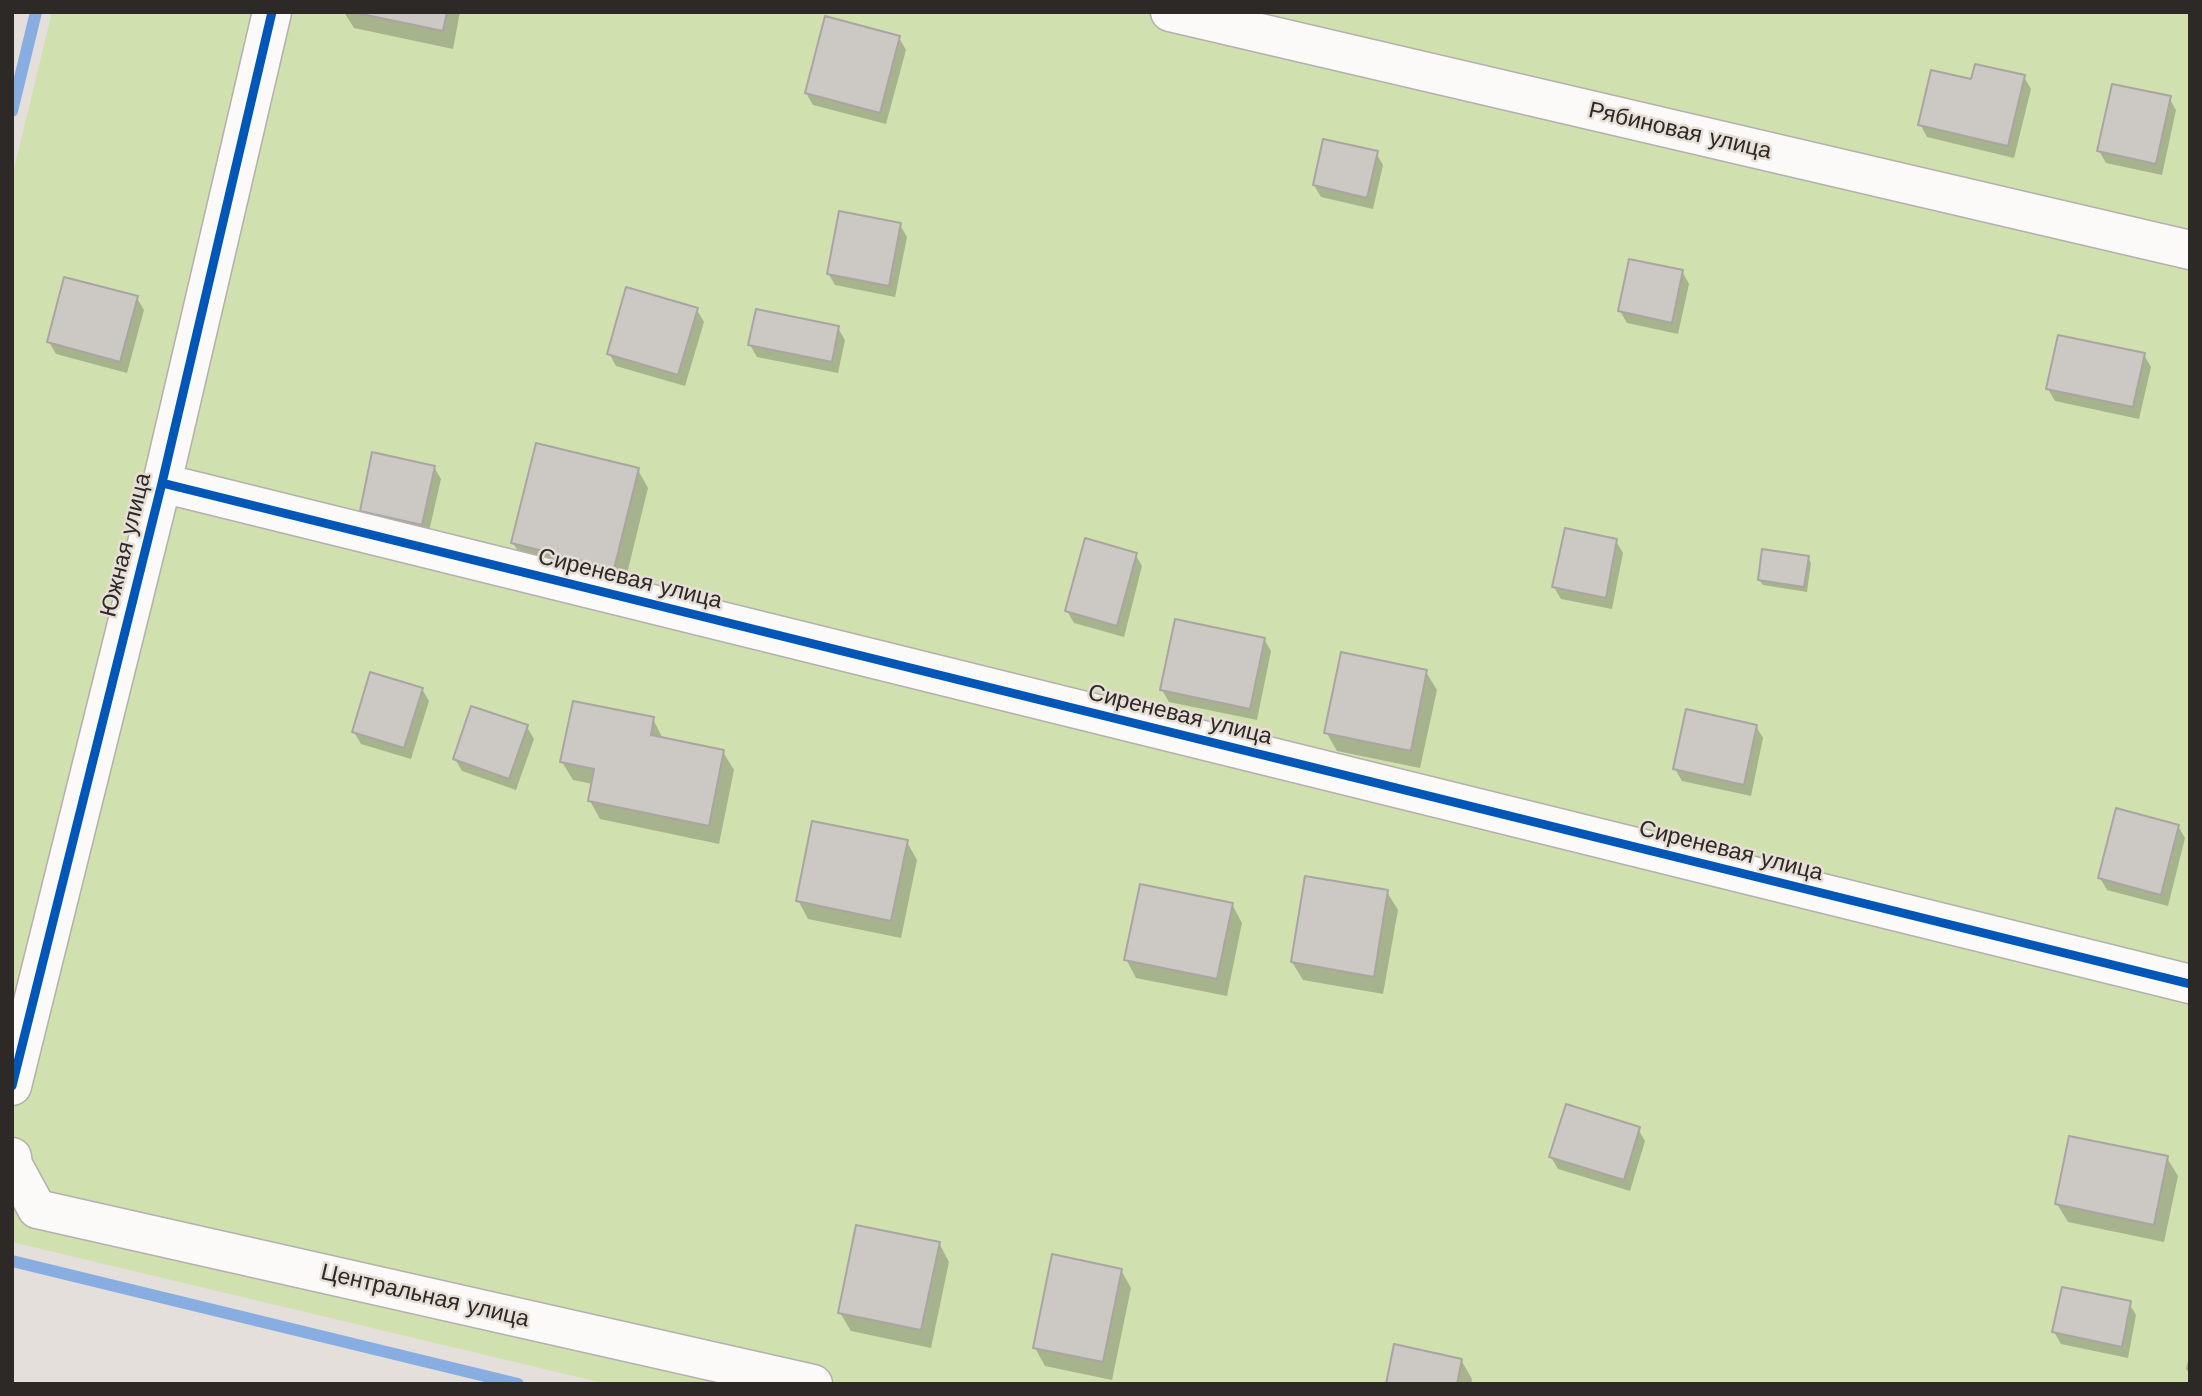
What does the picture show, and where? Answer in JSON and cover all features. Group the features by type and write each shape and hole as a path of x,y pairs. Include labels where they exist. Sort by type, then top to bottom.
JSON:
{"street":[{"name":"Южная улица","path":"12,1086 162,484 272,12"},
{"name":"Рябиновая улица","path":"1170,12 2190,250"},
{"name":"Сиреневая улица","path":"162,484 2190,984"},
{"name":"Центральная улица","path":"12,1157 12,1165 37,1209 813,1384"}],"green space":[{"path":"52,12 2190,12 2190,1384 607,1384 12,1242 12,177"}],"building":[{"path":"352,12 447,12 443,31"},
{"path":"825,16 900,36 880,113 805,93"},
{"path":"1975,64 2025,75 2008,146 1918,125 1931,70 1971,79"},
{"path":"2112,84 2171,96 2156,164 2097,151"},
{"path":"1323,139 1378,151 1367,198 1313,185"},
{"path":"839,211 901,223 889,286 827,274"},
{"path":"1629,259 1683,270 1672,323 1618,311"},
{"path":"64,277 138,296 120,362 47,342"},
{"path":"626,287 698,308 678,375 607,354"},
{"path":"756,309 839,326 832,362 748,345"},
{"path":"2058,335 2145,353 2133,407 2046,389"},
{"path":"536,443 639,468 614,569 511,543"},
{"path":"372,452 435,466 422,525 360,511"},
{"path":"1565,528 1617,539 1606,598 1552,587"},
{"path":"1085,538 1137,553 1117,626 1065,611"},
{"path":"1762,549 1809,556 1804,587 1758,580"},
{"path":"1175,619 1265,638 1250,709 1160,690"},
{"path":"1341,652 1427,670 1411,751 1324,733"},
{"path":"370,672 423,688 404,748 352,732"},
{"path":"573,701 654,717 651,735 724,750 709,826 588,801 594,769 560,762"},
{"path":"471,706 528,725 509,779 453,759"},
{"path":"1686,709 1757,725 1744,785 1673,769"},
{"path":"2116,808 2179,825 2161,895 2098,878"},
{"path":"812,821 908,840 891,921 796,901"},
{"path":"1305,876 1388,890 1374,977 1291,962"},
{"path":"1140,884 1233,903 1217,979 1124,960"},
{"path":"1566,1104 1640,1127 1624,1180 1549,1157"},
{"path":"2069,1136 2168,1156 2154,1225 2055,1204"},
{"path":"856,1225 940,1242 921,1330 838,1313"},
{"path":"1052,1254 1122,1269 1103,1362 1033,1348"},
{"path":"2062,1287 2131,1301 2122,1347 2052,1332"},
{"path":"1394,1344 1462,1359 1457,1384 1386,1384"}],"waterway":[{"path":"12,111 36,12"},
{"path":"12,1261 518,1384"}],"cycle path":[{"path":"12,1086 162,483 272,12"},
{"path":"162,483 2190,984"}]}
